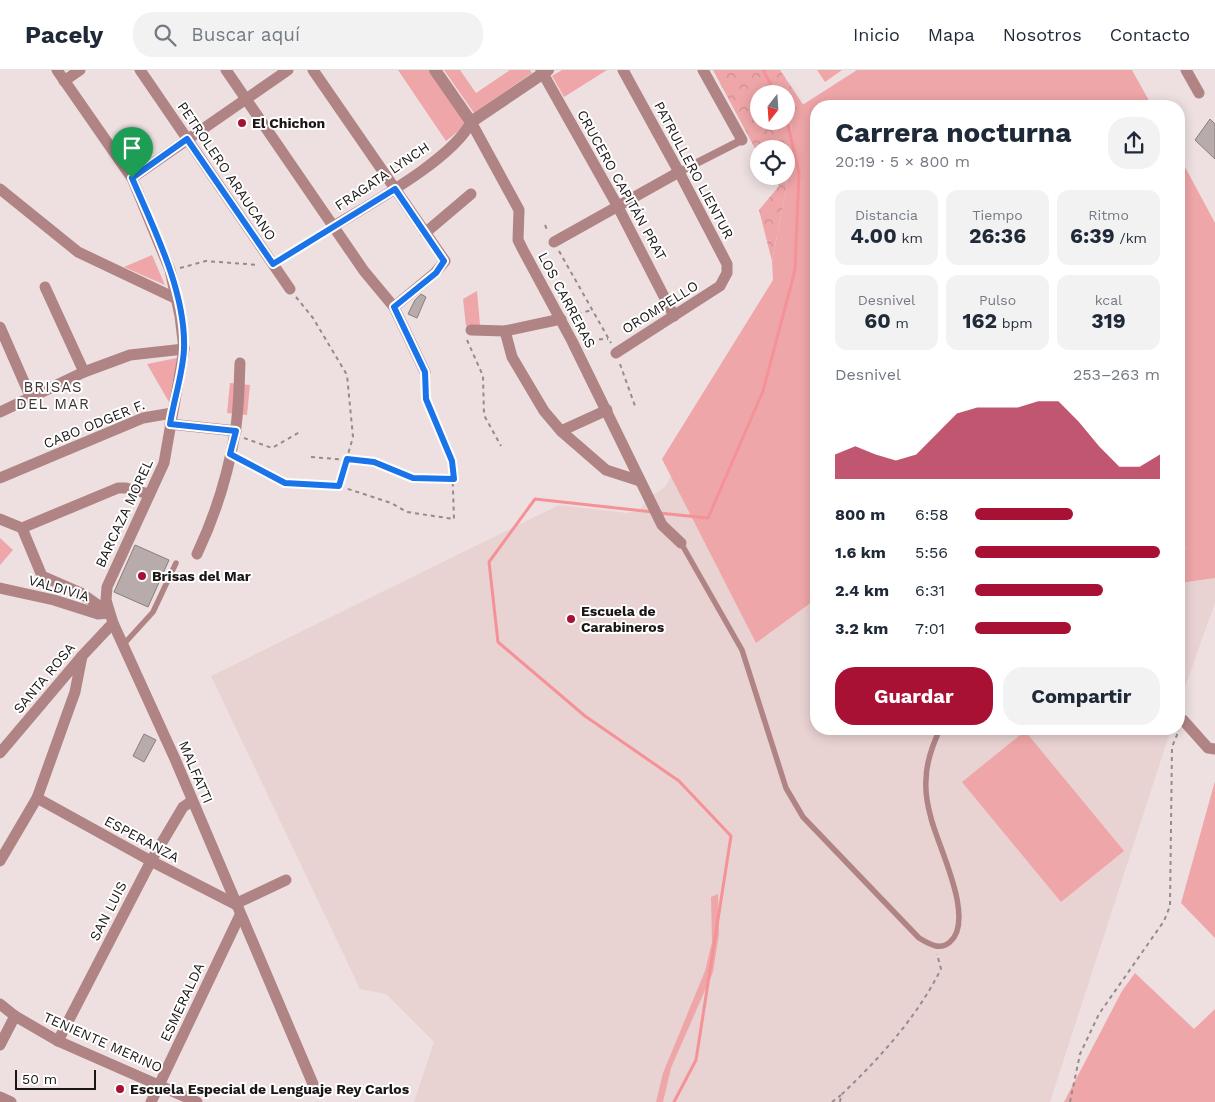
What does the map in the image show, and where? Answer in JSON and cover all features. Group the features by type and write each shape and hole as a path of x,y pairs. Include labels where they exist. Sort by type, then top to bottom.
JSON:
{"street":[{"name":"BARCAZA MOREL","path":"57,70 132,178 170,270 178,299 184,349 167,452 107,587 106,600 111,618"},
{"path":"64,80 80,70"},
{"name":"PETROLERO ARAUCANO","path":"140,70 290,289"},
{"path":"226,70 364,271 394,307 425,372"},
{"path":"132,178 288,70"},
{"path":"314,70 444,261 436,273 394,307"},
{"name":"LOS CARRERAS","path":"436,70 471,122 519,210 518,240 607,410 662,525 681,543"},
{"name":"PATRULLERO LIENTUR","path":"623,70 679,172 726,264 727,273 720,286"},
{"path":"554,242 617,205 742,140 703,70"},
{"path":"1186,70 1199,94"},
{"name":"FRAGATA LYNCH","path":"334,226 395,189 448,150 466,133 471,122 544,71"},
{"name":"CRUCERO CAPITÁN PRAT","path":"544,71 617,205 674,316"},
{"path":"0,189 78,252 178,299"},
{"path":"425,233 471,194"},
{"name":"OROMPELLO","path":"616,353 720,286"},
{"path":"45,288 84,372"},
{"path":"471,330 505,331 561,319"},
{"path":"0,327 31,398"},
{"path":"505,331 512,356 544,411 561,431 606,470 640,481"},
{"path":"0,412 84,372 130,355 184,349"},
{"path":"197,554 210,525 235,433 240,363"},
{"path":"561,431 607,410"},
{"name":"CABO ODGER F.","path":"0,478 143,418 171,419"},
{"path":"171,419 235,433"},
{"path":"0,519 22,528 118,488 126,488 149,494"},
{"path":"22,528 42,576 81,593 111,618"},
{"name":"VALDIVIA","path":"0,588 54,600 111,618"},
{"name":"MALFATTI","path":"111,618 192,800 313,1084"},
{"name":"SANTA ROSA","path":"0,753 82,656 111,618"},
{"path":"0,861 37,798 75,692 82,656"},
{"path":"1185,722 1208,748 1215,749"},
{"name":"ESPERANZA","path":"37,798 238,910"},
{"name":"SAN LUIS","path":"58,1041 151,861 183,807 192,800"},
{"path":"238,910 286,880"},
{"name":"ESMERALDA","path":"151,1102 238,910"},
{"name":"TENIENTE MERINO","path":"0,1004 15,1016 58,1041 160,1084 197,1102"},
{"path":"0,1045 15,1016"},
{"path":"0,1097 11,1102"}],"lane":[{"path":"681,543 742,650 786,788 803,817 919,938 935,946 945,946 952,940 960,926 959,903 930,817 926,780 937,735"},
{"path":"123,645 153,612 176,564"}],"path":[{"name":"FRAGATA LYNCH","path":"273,264 334,226"},
{"path":"545,226 616,353 635,406"},
{"path":"170,270 206,262 253,265 273,264"},
{"path":"290,289 313,318 347,375 353,437 339,486"},
{"path":"561,319 593,309"},
{"path":"471,330 467,341 483,376 484,415 501,446"},
{"path":"572,341 608,339"},
{"path":"230,454 285,483 339,486 391,503 407,512 454,518 452,461 426,399 425,372"},
{"path":"235,433 272,448 300,432"},
{"path":"310,456 374,462 413,478 454,479"},
{"path":"1070,1102 1080,1054 1099,1014 1164,921 1170,906 1172,747 1177,735"},
{"path":"832,1102 879,1058 929,994 941,969 935,946"},
{"path":"840,1102 841,1095"}],"shaded area":[{"path":"1185,167 1215,223 1215,603 1185,687"},
{"name":"Escuela de Carabineros","path":"810,233 810,735 1169,735 1050,1102 414,1102 434,1042 386,994 360,989 211,676 559,505 627,513 640,510 647,499 665,487"}],"green space":[{"path":"398,70 430,70 466,125 446,141"},
{"path":"444,70 460,70 476,93 510,70 530,70 532,73 474,113"},
{"path":"562,70 607,70 564,97 552,76"},
{"path":"713,70 780,70 790,85 750,85 750,130 791,130 790,140 750,140"},
{"path":"817,70 842,70 825,82"},
{"path":"857,70 1132,70 1149,100 810,100"},
{"path":"795,92 804,106 795,110"},
{"path":"810,100 810,603 756,643 662,459 773,280 772,261 786,185 795,185 795,140 790,140 791,130 795,130 795,110"},
{"path":"1185,167 1215,223 1215,578 1185,582"},
{"path":"786,185 772,261 759,210 779,186"},
{"path":"152,255 165,285 124,267"},
{"path":"477,291 480,325 466,326 463,299"},
{"path":"177,358 169,402 147,364"},
{"path":"230,383 250,385 247,415 227,413"},
{"path":"0,538 13,550 0,565"},
{"path":"1020,735 1028,735 1124,851 1061,902 962,782"},
{"path":"1215,781 1215,938 1181,903"},
{"path":"718,894 719,934 713,972 671,1068 663,1102 656,1102 663,1073 705,971 712,942 711,897"},
{"path":"1135,973 1194,1029 1215,1009 1215,1102 1064,1102 1122,991"}],"building":[{"path":"1210,119 1215,124 1215,159 1195,140"},
{"path":"421,294 426,297 417,318 408,314 415,300"},
{"name":"Brisas del Mar","path":"135,545 169,560 148,607 114,592"},
{"path":"144,734 156,740 144,762 133,756"}],"waterway":[{"path":"763,70 771,85"},
{"path":"659,513 708,518 763,391 795,270 799,173 789,130"},
{"path":"653,512 535,499 489,562 498,642 585,716 679,781 731,836 696,1060 674,1102"}],"place":[{"name":"El Chichon","path":"242,123"},
{"name":"Brisas del Mar","path":"142,576"},
{"name":"Escuela de Carabineros","path":"571,619"},
{"name":"Escuela Especial de Lenguaje Rey Carlos","path":"120,1089"}],"district":[{"name":"BRISAS DEL MAR","path":"53,396"}],"route":[{"path":"187,139 273,264 395,189 444,261 436,273 394,307 425,372 426,399 452,461 454,479 413,478 374,462 347,459 339,486 285,483 230,454 236,431 170,424 184,349 178,299 170,270 132,178 187,139"}]}
